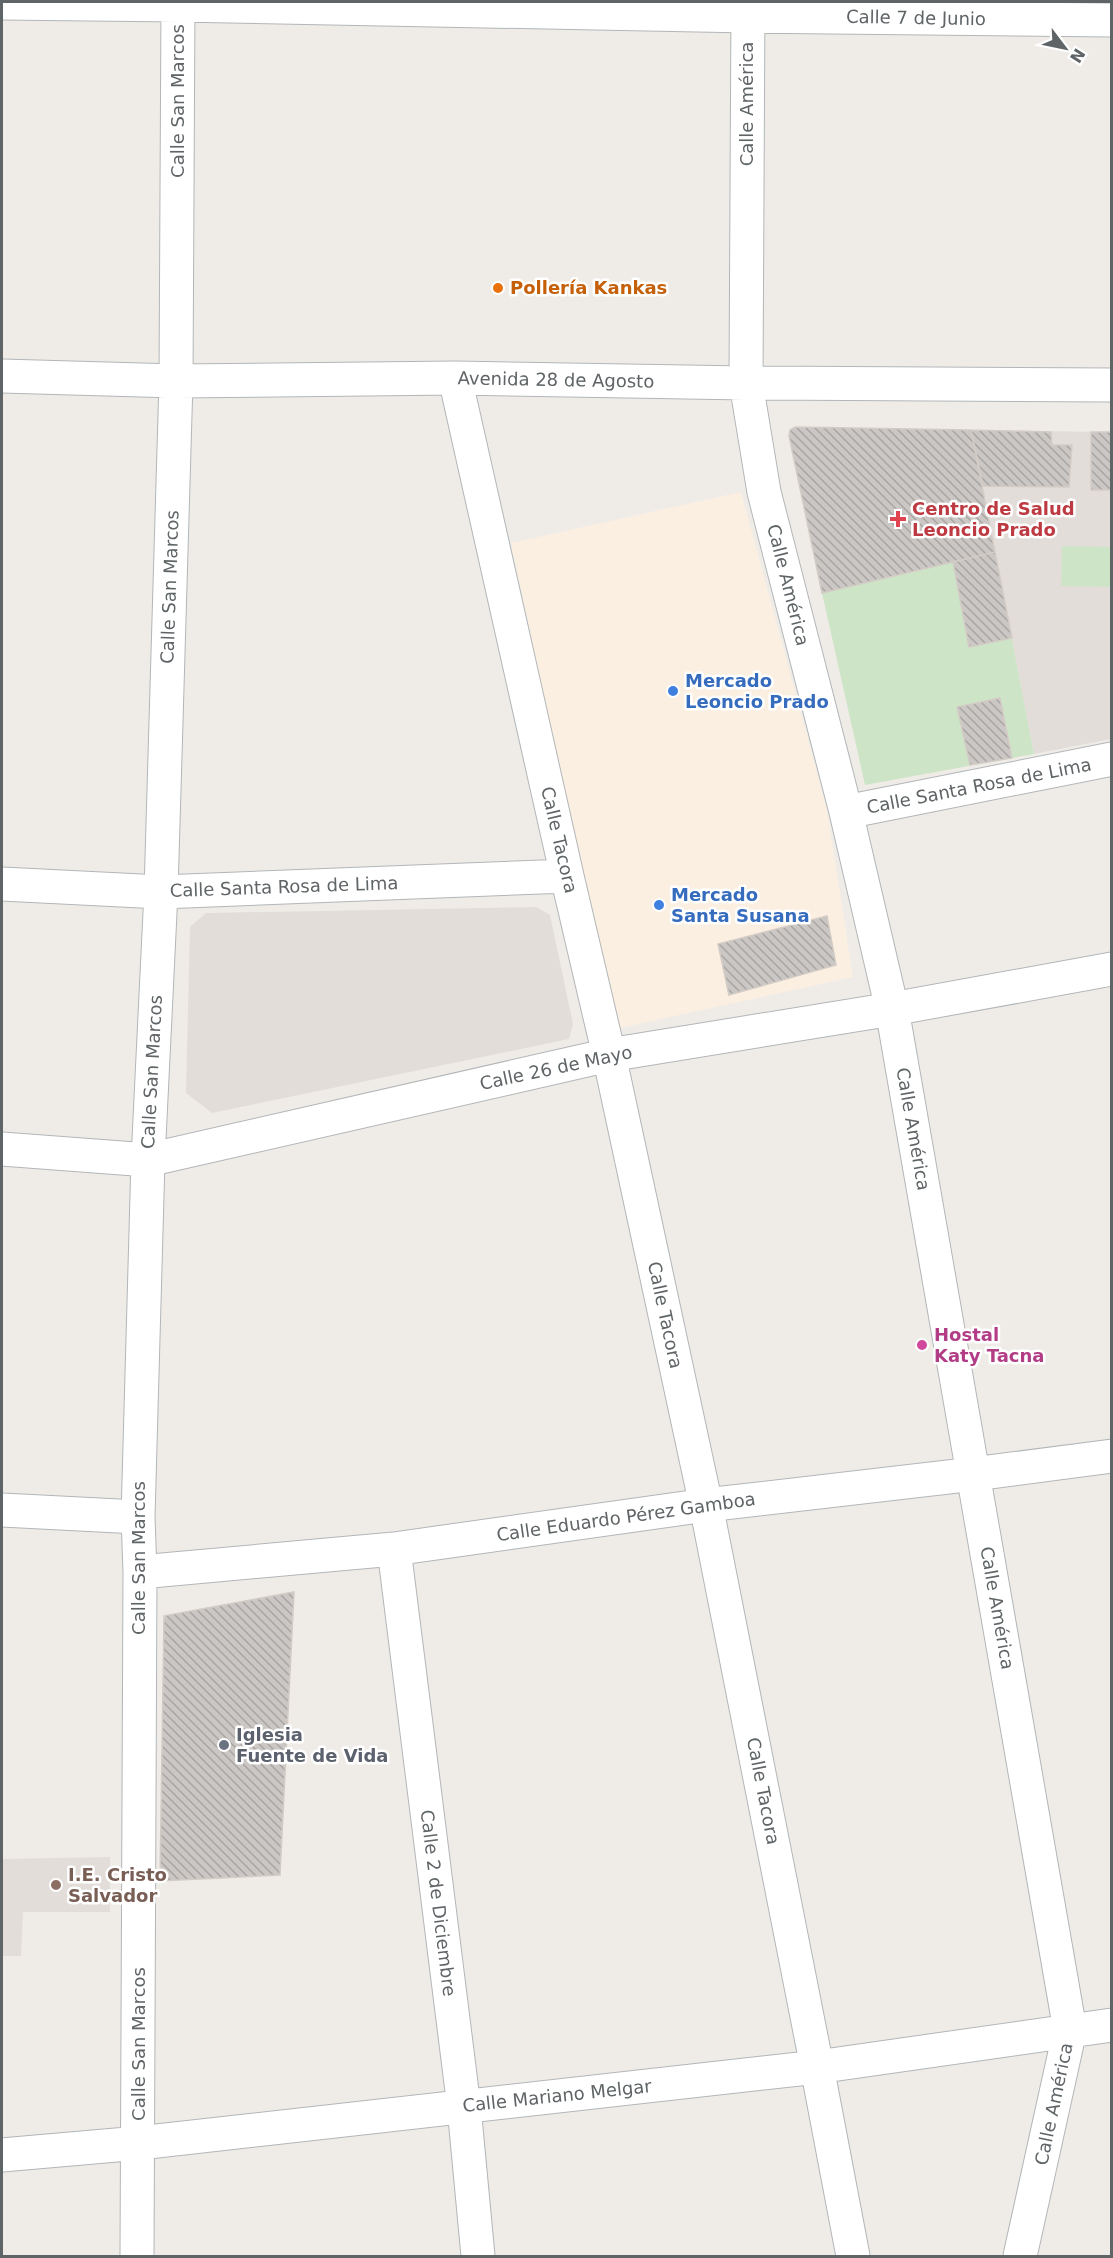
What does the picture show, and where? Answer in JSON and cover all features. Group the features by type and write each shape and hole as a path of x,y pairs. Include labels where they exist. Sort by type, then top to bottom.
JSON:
{"street":[{"name":"Calle 7 de Junio","path":"2,3 748,9 1112,20"},
{"name":"Calle San Marcos","path":"137,2256 140,1572 138,1517 148,1160 161,892 176,381 178,3"},
{"name":"Calle América","path":"748,9 746,383 764,492 846,812 892,1009 1070,2030 1020,2256"},
{"name":"Avenida 28 de Agosto","path":"2,376 176,381 455,378 746,383 1112,385"},
{"name":"Calle Tacora","path":"455,378 609,1055 706,1505 853,2256"},
{"name":"Calle Santa Rosa de Lima","path":"846,812 1112,759"},
{"name":"Calle Santa Rosa de Lima","path":"2,884 161,892 567,876"},
{"name":"Calle 26 de Mayo","path":"2,1149 148,1160 609,1055 892,1009 1112,969"},
{"name":"Calle Eduardo Pérez Gamboa","path":"140,1572 394,1549 706,1505 1112,1456"},
{"path":"2,1510 138,1517"},
{"name":"Calle 2 de Diciembre","path":"394,1549 464,2107 478,2256"},
{"name":"Calle Mariano Melgar","path":"2,2155 139,2143 817,2067 1112,2025"}],"shaded area":[{"path":"971,430 1111,432 1111,739 1034,754"},
{"path":"741,492 827,810 853,977 615,1029 511,543"},
{"path":"536,907 550,915 573,1024 569,1039 212,1113 186,1093 190,927 206,913"},
{"name":"I.E. Cristo Salvador","path":"110,1857 110,1912 23,1912 21,1956 2,1956 2,1859"}],"green space":[{"path":"1062,546 1111,547 1111,587 1061,586"},
{"path":"995,552 1034,754 865,785 822,593"}],"building":[{"name":"Centro de Salud Leoncio Prado","path":"795,427 971,430 995,552 822,593 789,436 790,430"},
{"path":"971,430 1051,432 1052,445 1072,445 1069,487 983,486"},
{"path":"1091,432 1112,432 1112,490 1091,490"},
{"path":"995,552 1012,638 969,647 953,562"},
{"path":"1000,698 1012,758 970,765 957,707"},
{"path":"827,916 836,965 729,995 718,944"},
{"name":"Iglesia Fuente de Vida","path":"294,1592 280,1875 160,1881 164,1616"}],"place":[{"name":"Pollería Kankas","path":"498,288"},
{"name":"Centro de Salud Leoncio Prado","path":"898,519"},
{"name":"Mercado Leoncio Prado","path":"673,691"},
{"name":"Mercado Santa Susana","path":"659,905"},
{"name":"Hostal Katy Tacna","path":"922,1345"},
{"name":"Iglesia Fuente de Vida","path":"224,1745"},
{"name":"I.E. Cristo Salvador","path":"56,1885"}]}
